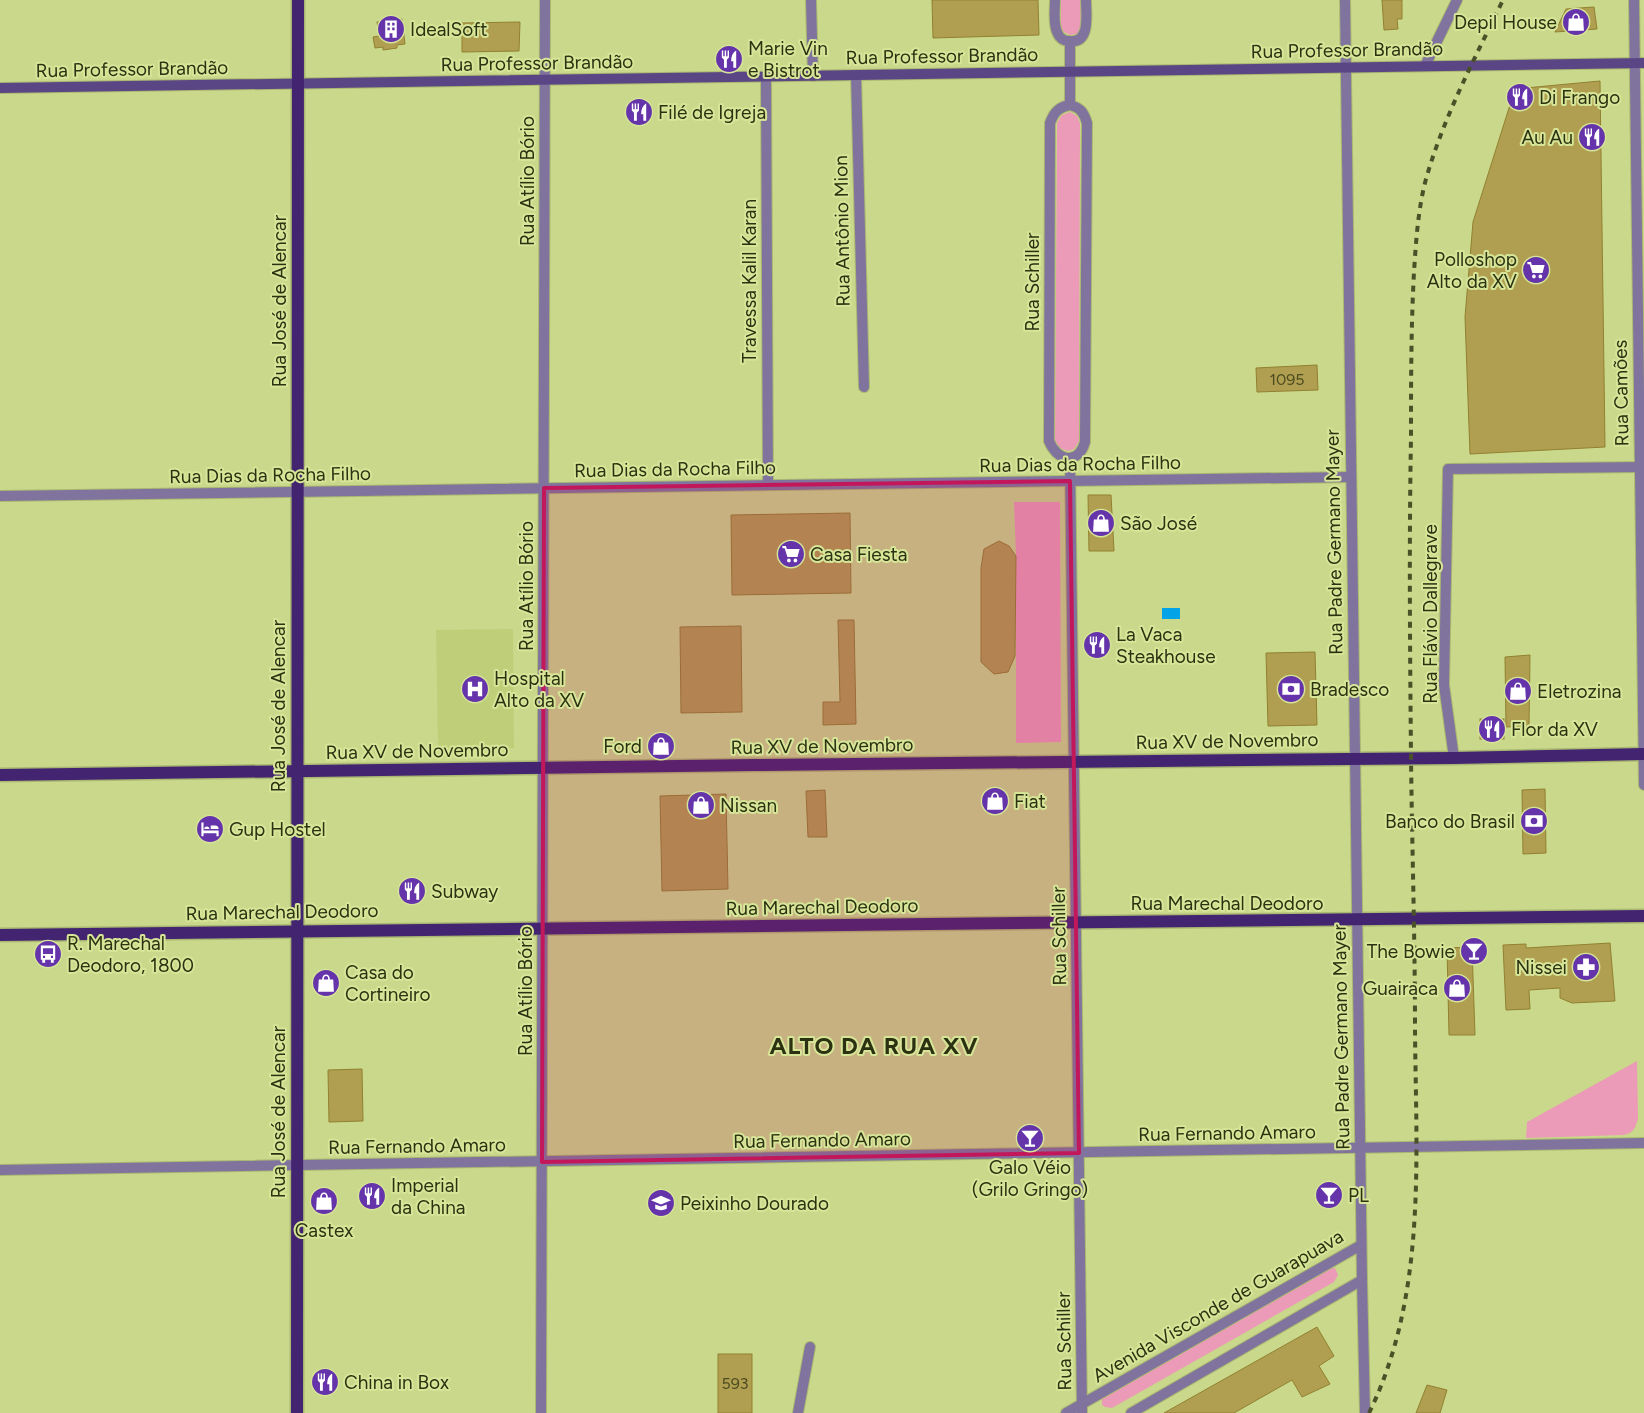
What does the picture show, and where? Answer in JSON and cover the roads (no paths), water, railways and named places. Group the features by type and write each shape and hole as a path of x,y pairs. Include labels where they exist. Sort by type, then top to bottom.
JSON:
{"main road":[{"name":"Rua José de Alencar","path":"297,1413 298,0"},
{"name":"Rua Professor Brandão","path":"0,88 1639,63"},
{"name":"Rua XV de Novembro","path":"0,775 1454,758 1644,754"},
{"name":"Rua Marechal Deodoro","path":"0,935 297,930 542,929 1644,916"}],"street":[{"name":"Rua Atílio Bório","path":"541,1413 545,0"},
{"path":"811,0 812,76"},
{"path":"1055,0 1057,34 1060,38 1070,42 1081,38 1084,34 1086,28 1086,0"},
{"name":"Rua Padre Germano Mayer","path":"1345,0 1361,1245 1365,1413"},
{"path":"1425,66 1457,0"},
{"name":"Rua Camões","path":"1634,0 1639,63 1644,785"},
{"path":"1070,42 1070,105 1079,107 1085,115 1087,123 1085,442 1083,449 1078,455 1070,458"},
{"name":"Rua Antônio Mion","path":"856,75 864,387"},
{"name":"Travessa Kalil Karan","path":"766,77 768,485"},
{"name":"Rua Schiller","path":"1070,105 1062,106 1054,112 1050,123 1050,441 1053,450 1062,457 1070,458 1082,1408"},
{"name":"Rua Flávio Dallegrave","path":"1454,758 1444,685 1448,469 1642,467"},
{"name":"Rua Dias da Rocha Filho","path":"0,496 1351,477"},
{"name":"Rua Fernando Amaro","path":"0,1170 1644,1143"},
{"name":"Avenida Visconde de Guarapuava","path":"1066,1413 1082,1408 1361,1245"},
{"path":"1131,1413 1362,1280"},
{"path":"798,1413 810,1347"}],"water":[{"path":"1162,608 1180,608 1180,619 1162,619"}],"railway":[{"path":"1369,1413 1388,1368 1401,1321 1409,1274 1414,1225 1416,1127 1410,557 1412,334 1417,237 1421,202 1433,156 1461,88 1503,0"}],"place":[{"name":"Depil House","path":"1576,22"},
{"name":"IdealSoft","path":"391,29"},
{"name":"Marie Vin e Bistrot","path":"729,59"},
{"name":"Di Frango","path":"1520,97"},
{"name":"Filé de Igreja","path":"639,112"},
{"name":"Au Au","path":"1592,137"},
{"name":"Polloshop Alto da XV","path":"1536,270"},
{"name":"São José","path":"1101,523"},
{"name":"Casa Fiesta","path":"791,554"},
{"name":"La Vaca Steakhouse","path":"1097,645"},
{"name":"Hospital Alto da XV","path":"475,689"},
{"name":"Bradesco","path":"1291,689"},
{"name":"Eletrozina","path":"1518,691"},
{"name":"Flor da XV","path":"1492,729"},
{"name":"Ford","path":"661,746"},
{"name":"Fiat","path":"995,801"},
{"name":"Nissan","path":"701,805"},
{"name":"Banco do Brasil","path":"1534,821"},
{"name":"Gup Hostel","path":"210,829"},
{"name":"Subway","path":"412,891"},
{"name":"The Bowie","path":"1474,951"},
{"name":"R. Marechal Deodoro, 1800","path":"48,954"},
{"name":"Nissei","path":"1586,967"},
{"name":"Casa do Cortineiro","path":"326,983"},
{"name":"Guairaca","path":"1457,988"},
{"name":"Galo Véio (Grilo Gringo)","path":"1030,1138"},
{"name":"PL","path":"1329,1195"},
{"name":"Imperial da China","path":"372,1196"},
{"name":"Castex","path":"324,1201"},
{"name":"Peixinho Dourado","path":"661,1203"},
{"name":"China in Box","path":"325,1382"}],"district":[{"name":"ALTO DA RUA XV","path":"874,1045"}]}
